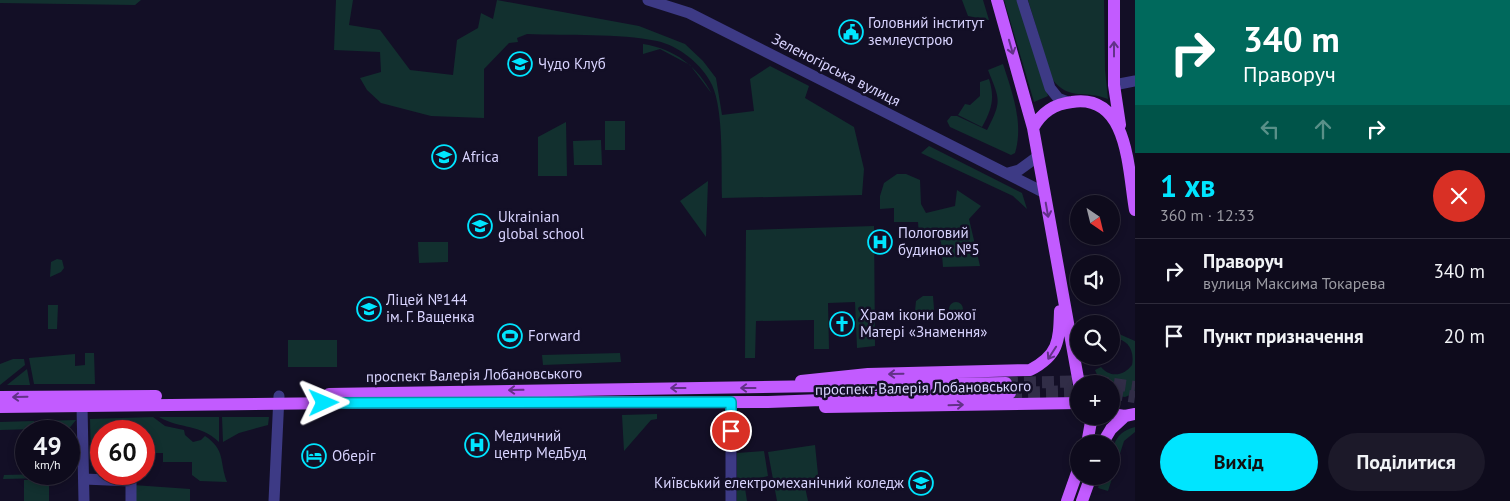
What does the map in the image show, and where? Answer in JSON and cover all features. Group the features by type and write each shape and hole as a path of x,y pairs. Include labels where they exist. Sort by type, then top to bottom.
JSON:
{"main road":[{"path":"997,0 1033,128 1077,375"},
{"path":"1114,0 1114,85 1135,210"},
{"path":"1033,128 1042,114 1055,105 1083,100 1098,103 1107,109 1121,132"},
{"name":"проспект Валерія Лобановського","path":"768,388 812,379 868,374 1030,370 1051,357 1056,347 1059,333 1062,288"},
{"name":"проспект Валерія Лобановського","path":"0,397 279,399 731,402 768,402 1008,388 523,390 279,399 82,406 0,408"},
{"name":"проспект Валерія Лобановського","path":"768,402 812,407 860,408 1070,403"},
{"path":"1107,435 1111,429 1132,415"},
{"path":"1067,501 1073,485"},
{"path":"1082,501 1088,485"}],"street":[{"name":"Зеленогірська вулиця","path":"648,0 689,13 1043,192"},
{"path":"1022,0 1050,88 1058,98 1068,102"},
{"path":"1114,85 1135,81"},
{"path":"1008,173 1016,172 1037,157"},
{"path":"274,501 279,399"},
{"path":"731,402 731,501"},
{"path":"82,406 84,501"},
{"path":"84,479 131,481 131,501"}],"green space":[{"path":"0,0 141,0 135,5 0,3"},
{"path":"336,0 353,0 349,25 380,30 410,70 453,75 457,40 478,28 481,13 493,19 497,0 639,26 685,44 703,61 716,78 722,115 754,111 750,79 770,66 809,86 805,98 854,127 864,169 862,195 722,198 720,124 716,96 708,77 689,57 673,47 665,43 642,38 527,34 517,38 518,42 509,43 484,69 484,118 431,116 381,103 367,90 360,78 381,72 380,52 334,50"},
{"path":"962,0 983,0 989,20 968,16"},
{"path":"1004,0 1019,0 1048,96 1034,102"},
{"path":"1028,0 1104,0 1105,70 1108,99 1099,96 1071,93 1052,79"},
{"path":"643,44 665,50 688,64 660,49 643,54"},
{"path":"1003,64 1018,119 1015,153 1011,155 950,127 947,121 951,116 957,116 987,130 995,113 998,100 988,70"},
{"path":"691,66 706,84 712,94"},
{"path":"989,79 992,103 982,127 958,115 965,104 970,105 980,96 980,82"},
{"path":"605,121 625,121 625,150 605,150"},
{"path":"566,122 567,176 538,176 538,137"},
{"path":"601,140 602,165 574,165 573,141"},
{"path":"929,146 1022,193 1027,209 1013,196 921,153"},
{"path":"897,174 906,174 920,180 921,204 926,213 955,206 957,190 981,206 969,219 980,266 943,267 941,242 937,236 919,235 918,222 894,222 894,208 880,209 880,196 884,183"},
{"path":"708,181 706,237 680,201"},
{"path":"874,226 875,346 857,348 855,302 828,303 829,349 814,349 814,320 756,321 755,358 745,358 746,230"},
{"path":"418,242 448,242 448,262 419,263"},
{"path":"57,259 62,260 64,268 61,272 50,277 51,262"},
{"path":"923,296 933,296 935,322 920,322 915,311 916,301"},
{"path":"953,302 959,302 963,309 959,316 953,316 949,312 949,306"},
{"path":"48,305 58,305 57,329 48,329"},
{"path":"1120,334 1135,341 1135,393 1125,397 1120,396 1120,375 1097,375 1095,370 1101,367 1109,373 1117,374 1129,369 1133,359 1131,350 1121,340"},
{"path":"288,340 337,340 337,367 288,367"},
{"path":"85,353 94,353 95,384 34,384 29,358 75,354 75,366 85,365"},
{"path":"620,353 621,362 543,365 542,355"},
{"path":"13,359 24,359 25,365 0,385 0,364"},
{"path":"27,369 30,385 7,385"},
{"path":"657,414 657,419 651,420 624,451 622,415"},
{"path":"153,417 165,426 184,430 185,435 193,442 201,440 205,436 212,441 219,451 227,482 200,481 192,475 192,462 163,462 163,453 155,453 155,420 90,419"},
{"path":"159,417 219,417 219,442 212,436 197,429 175,424"},
{"path":"222,417 269,417 268,425 239,433 223,442"},
{"path":"0,422 15,422 15,430 0,430"},
{"path":"1135,427 1135,432 1124,441 1120,454 1120,435"},
{"path":"815,445 819,484 805,487 808,501 777,501 768,452"},
{"path":"764,451 768,476 744,482 747,501 737,501 737,453"},
{"path":"4,475 15,475 15,479 3,479"},
{"path":"24,485 49,485 49,501 24,501"},
{"path":"133,485 190,489 190,501 133,501"},
{"path":"1099,485 1110,485 1108,491 1098,488"}],"tunnel":[{"path":"1006,383 1093,381 1135,387"},
{"path":"1010,393 1070,391"},
{"path":"1120,394 1135,397"}],"place":[{"name":"Головний інститут землеустрою","path":"851,32"},
{"name":"Чудо Клуб","path":"520,64"},
{"name":"Africa","path":"444,157"},
{"name":"Ukrainian global school","path":"480,226"},
{"name":"Пологовий будинок №5","path":"880,242"},
{"name":"Ліцей №144 ім. Г. Ващенка","path":"369,309"},
{"name":"Храм ікони Божої Матері «Знамення»","path":"842,324"},
{"name":"Forward","path":"510,336"},
{"name":"Медичний центр МедБуд","path":"477,445"},
{"name":"Оберіг","path":"314,456"},
{"name":"Київський електромеханічний коледж","path":"921,483"}],"route":[{"path":"324,403 731,402 731,431"}]}
